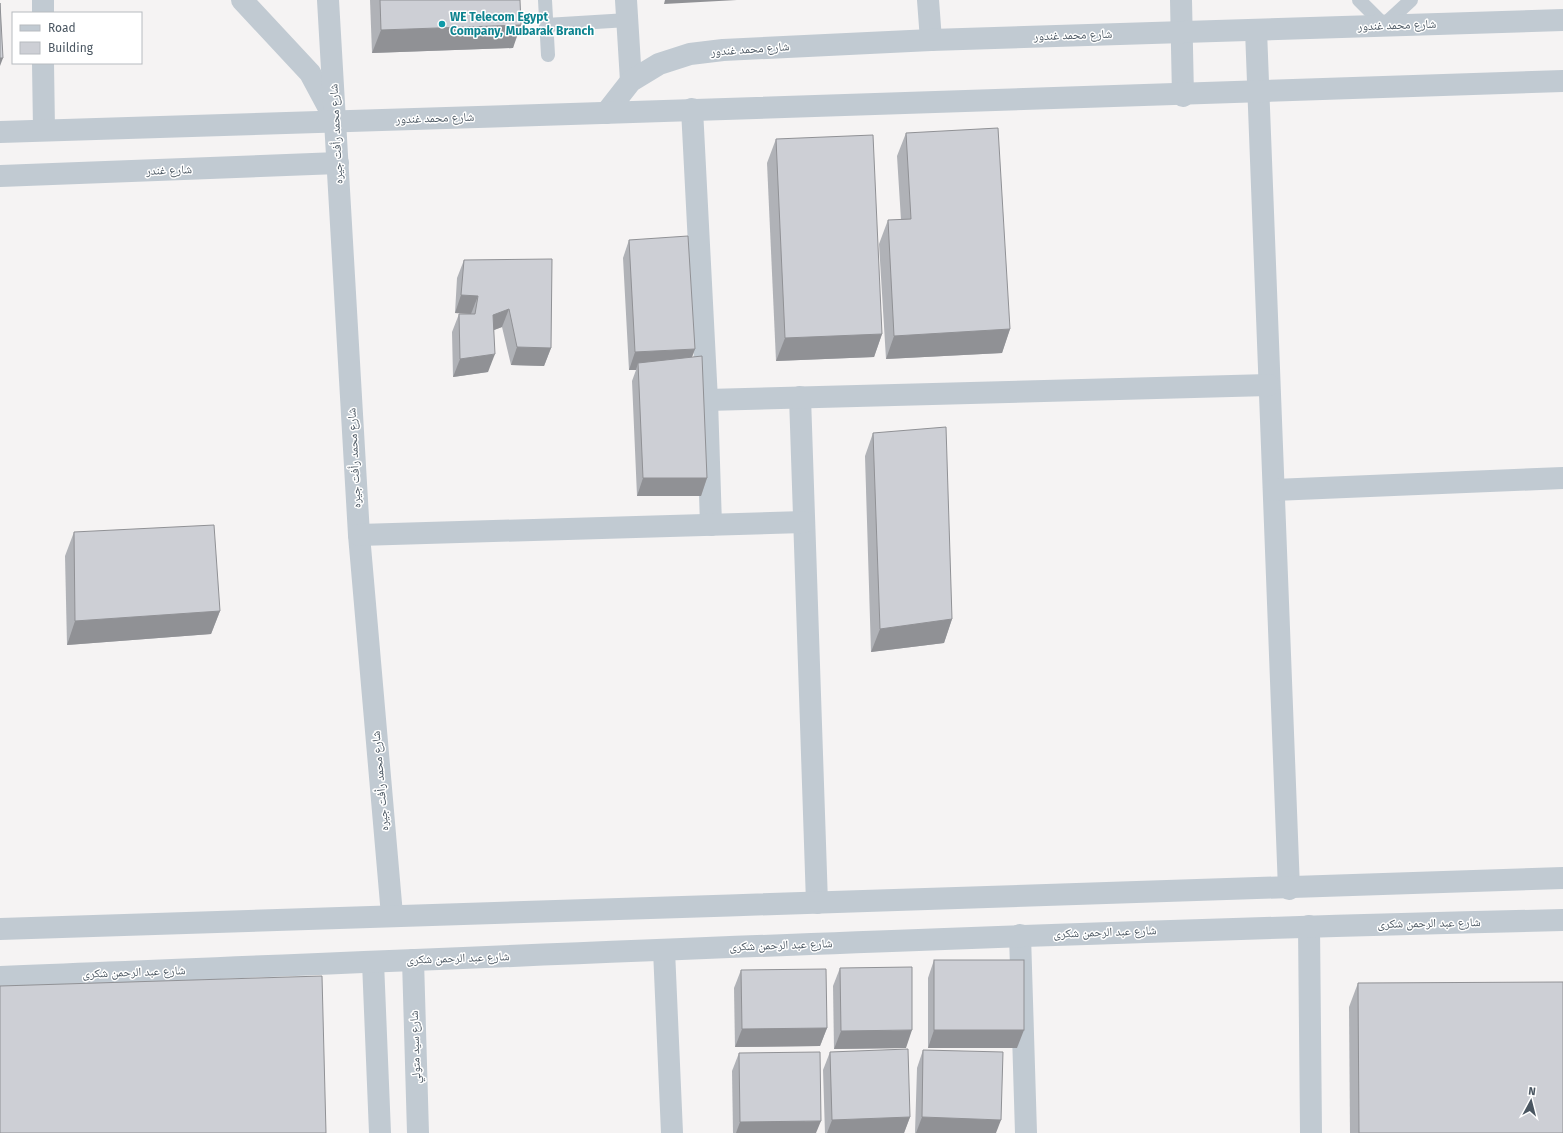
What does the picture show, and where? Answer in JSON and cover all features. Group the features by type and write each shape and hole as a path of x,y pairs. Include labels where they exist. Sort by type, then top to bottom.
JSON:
{"street":[{"path":"43,0 43,12"},
{"path":"0,132 336,121 310,73 242,0"},
{"name":"شارع محمد رأفت جيره","path":"328,0 359,535 392,915"},
{"path":"928,0 931,40"},
{"path":"1180,0 1183,96"},
{"path":"627,10 631,81"},
{"name":"شارع محمد غندور","path":"606,113 631,81 659,64 690,54 723,50 931,40 1563,20"},
{"path":"1256,30 1289,889"},
{"path":"43,64 44,130"},
{"name":"شارع محمد غندور","path":"336,121 692,109 1258,94 1563,81"},
{"path":"692,109 707,400 711,525"},
{"name":"شارع غندر","path":"0,176 338,163"},
{"path":"707,400 1269,385"},
{"path":"800,397 817,903"},
{"path":"1274,490 1563,478"},
{"path":"359,535 804,522"},
{"path":"0,929 392,915 1289,889 1563,878"},
{"name":"شارع عبد الرحمن شكرى","path":"0,977 1020,935 1563,920"},
{"path":"1310,926 1311,1133"},
{"path":"1020,935 1026,1133"},
{"path":"664,950 672,1133"},
{"name":"شارع سيد متولي","path":"413,960 418,1133"},
{"path":"373,962 380,1133"}],"lane":[{"path":"545,0 548,54"},
{"path":"1359,0 1384,25 1411,0"},
{"path":"546,25 627,10"}],"building":[{"path":"380,0 520,0 521,25 381,30"},
{"path":"0,3 3,58 0,58"},
{"path":"998,128 1010,329 894,336 888,220 911,219 906,133"},
{"path":"873,135 882,334 785,338 776,139"},
{"path":"688,236 695,349 635,352 629,240"},
{"path":"552,259 551,348 517,347 509,309 493,315 495,354 460,359 459,314 475,314 478,296 461,295 464,260"},
{"path":"702,356 707,478 643,478 638,363"},
{"path":"946,427 952,619 880,629 873,433"},
{"path":"214,525 220,611 75,621 74,532"},
{"path":"934,960 1024,960 1024,1030 934,1030"},
{"path":"912,967 912,1030 841,1031 840,968"},
{"path":"826,969 827,1028 742,1029 741,970"},
{"path":"322,976 326,1133 0,1133 0,986"},
{"path":"1563,982 1563,1133 1359,1133 1358,983"},
{"path":"908,1049 910,1117 832,1120 830,1052"},
{"path":"923,1050 1003,1052 1001,1120 922,1117"},
{"path":"820,1052 821,1121 740,1122 739,1053"}],"place":[{"name":"WE Telecom Egypt Company, Mubarak Branch","path":"442,24"}]}
